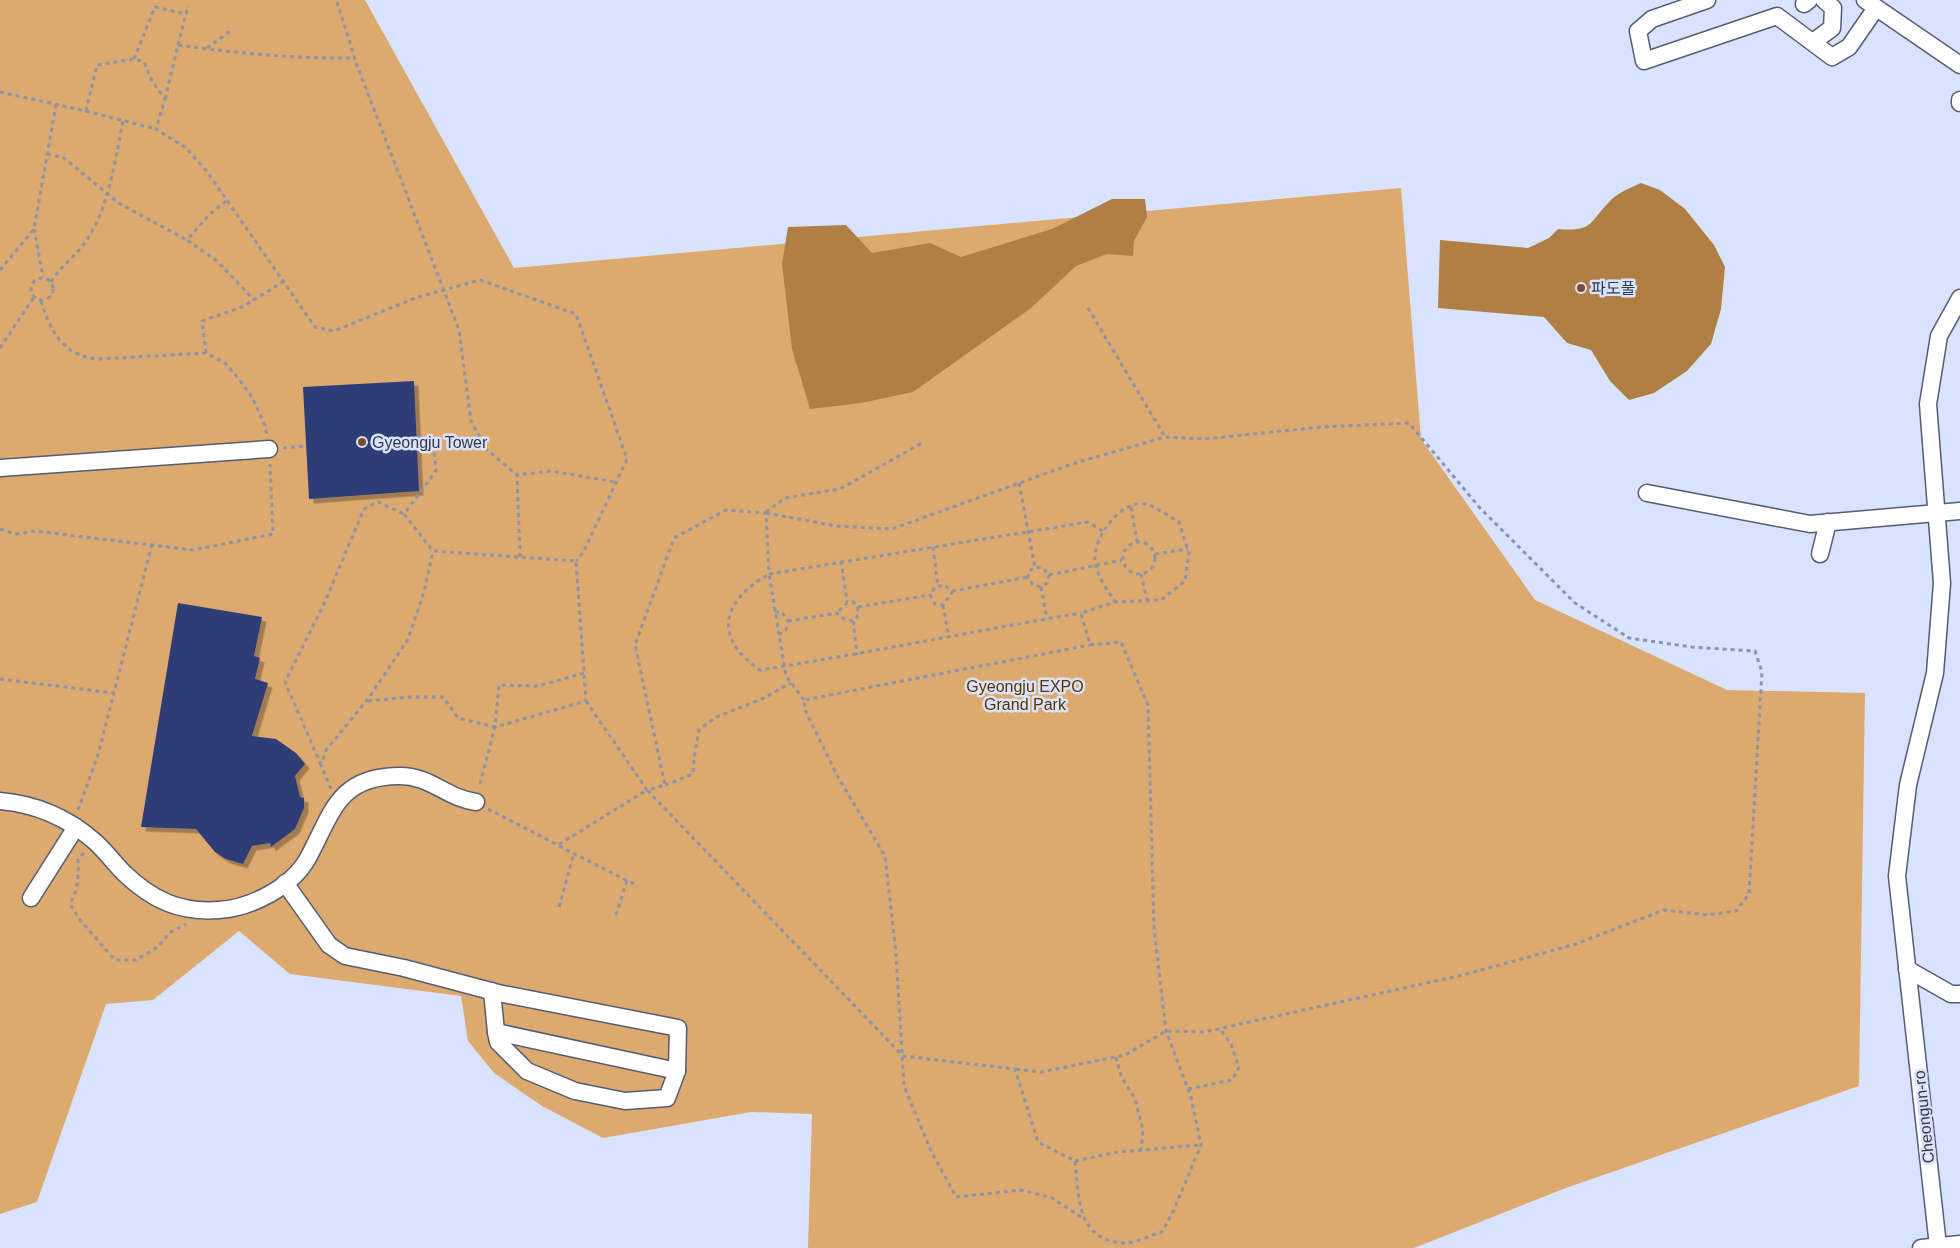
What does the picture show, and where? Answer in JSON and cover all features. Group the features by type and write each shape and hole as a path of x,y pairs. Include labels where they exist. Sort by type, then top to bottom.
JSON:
{"street":[{"path":"1707,0 1652,19 1638,31 1644,61 1778,16 1832,57 1849,47 1871,4 1960,65"},
{"path":"1813,42 1832,28 1833,8 1824,0"},
{"name":"Cheongun-ro","path":"1938,1246 1896,876 1908,785 1935,673 1942,583 1928,404 1938,336 1960,298"},
{"path":"0,468 269,449"},
{"path":"1647,493 1810,524 1960,511"},
{"path":"1820,554 1828,522"},
{"path":"0,801 43,810 75,826 94,841 125,874 150,895 173,907 196,910 221,910 252,902 285,883 307,860 325,820 342,796 364,783 397,776 412,776 426,780 460,800 476,802"},
{"path":"32,898 75,826"},
{"path":"285,883 329,945 345,956 492,991 678,1028 677,1071 667,1098 625,1101 575,1090 528,1071 498,1042 492,991"},
{"path":"1907,970 1951,994 1960,994"},
{"path":"496,1032 677,1071"},
{"path":"1921,1248 1960,1244"}],"path":[{"path":"337,2 354,58 459,330 470,420 486,449 517,475 551,471 616,482"},
{"path":"156,129 188,6"},
{"path":"134,59 156,7 186,14"},
{"path":"207,49 233,29"},
{"path":"178,45 322,58 354,58"},
{"path":"86,110 97,65 134,59 144,62 152,82 165,99"},
{"path":"0,92 86,110 156,129 186,148 208,173 315,327 334,331 418,297 480,280 576,314 627,459 584,551 576,561 586,702 646,790 903,1056 1041,1072 1125,1055 1166,1032 1204,1032 1220,1029 1463,975 1576,944 1664,910 1707,915 1736,911 1749,894 1762,672 1755,651 1692,647 1629,638 1575,603 1480,508 1408,423 1321,426 1204,439 1165,437 1072,464 892,530 836,526 766,513 726,510 674,538 635,645 665,785"},
{"path":"51,282 43,277 34,229 56,105"},
{"path":"41,301 50,295 51,282 60,267 72,259 90,237 108,193 124,121"},
{"path":"47,154 64,158 120,204 188,240 216,261 254,300"},
{"path":"188,240 209,215 226,201"},
{"path":"0,270 34,229"},
{"path":"0,529 15,534 35,531 193,550 273,534 269,449 265,425 252,398 226,364 206,353 99,359 86,357 54,336 41,301 34,297 31,290 33,283 43,277"},
{"path":"206,353 202,321 242,307 283,282"},
{"path":"0,348 34,297"},
{"path":"1088,308 1165,437"},
{"path":"404,514 436,471 433,436 418,437"},
{"path":"766,513 786,498 840,489 922,443"},
{"path":"269,449 306,446"},
{"path":"517,475 520,557"},
{"path":"1019,483 1035,567"},
{"path":"337,803 285,682 324,604 364,509 378,502 404,514 433,551 576,561"},
{"path":"1104,532 1088,522 769,574 752,584 736,599 728,622 731,638 746,660 760,670 856,655 1081,613 1115,602 1161,600 1185,581 1189,553 1180,522 1145,504 1125,508 1104,532 1099,539 1095,560 1100,579 1115,602"},
{"path":"1131,507 1137,542"},
{"path":"766,513 769,574 786,676 804,700 805,710 838,777 885,856 896,953 904,1086 931,1151 956,1197 1021,1190 1052,1198 1082,1217 1100,1238 1126,1243 1162,1232 1173,1212 1201,1145 1188,1089 1166,1032 1154,928 1148,705 1121,642 1090,645 804,700"},
{"path":"1122,560 1126,549 1137,542 1143,541 1150,545 1155,554"},
{"path":"75,826 98,755 152,544"},
{"path":"933,547 938,586"},
{"path":"1155,554 1188,549"},
{"path":"321,765 326,750 366,702 408,639 424,592 433,551"},
{"path":"1122,560 1133,574 1141,574 1148,571 1155,554"},
{"path":"1049,575 1122,560"},
{"path":"841,561 847,603"},
{"path":"1035,567 1043,568 1049,575 1047,583 1041,587 1033,585 1028,577 1029,571 1035,567"},
{"path":"1141,574 1147,600"},
{"path":"949,638 943,605 953,592 1028,577"},
{"path":"858,607 930,595 935,587 944,585 953,592"},
{"path":"1041,587 1047,619"},
{"path":"930,595 935,604 943,605"},
{"path":"788,621 837,613 847,603 853,602 858,607"},
{"path":"856,655 853,621 857,617 858,607"},
{"path":"775,612 782,612 788,621 786,630 779,635"},
{"path":"837,613 844,619 853,621"},
{"path":"1081,613 1090,645"},
{"path":"584,674 538,686 499,685 495,727 476,802 638,886"},
{"path":"0,679 114,693"},
{"path":"558,845 646,790 693,774 699,730 716,717 762,699 791,683"},
{"path":"366,702 410,697 443,696 458,718 495,727 586,702"},
{"path":"94,841 78,860 79,876 76,894 70,904 80,920 115,960 136,960 158,947 169,933 185,926 196,910"},
{"path":"559,907 574,853"},
{"path":"616,915 627,880"},
{"path":"1188,1089 1232,1080 1239,1067 1231,1044 1220,1029"},
{"path":"1116,1057 1121,1076 1135,1099 1143,1130 1141,1150"},
{"path":"1015,1070 1038,1142 1074,1161 1141,1150 1201,1145"},
{"path":"1074,1161 1082,1217"}],"green space":[{"name":"Gyeongju EXPO Grand Park","path":"0,0 365,0 514,268 1401,188 1421,439 1535,600 1727,690 1865,693 1859,1086 1566,1188 1414,1248 808,1248 812,1114 751,1112 603,1138 542,1106 494,1073 468,1041 461,996 290,974 239,931 153,1000 106,1004 37,1202 0,1214"}],"shaded area":[{"name":"파도풀","path":"1641,183 1660,190 1685,209 1714,245 1725,267 1721,309 1711,344 1687,371 1654,393 1629,400 1610,381 1591,350 1567,343 1544,317 1438,308 1440,240 1528,248 1549,238 1558,229 1570,230 1585,227 1594,220 1613,198"},
{"path":"1112,199 1145,199 1147,217 1134,241 1133,256 1107,254 1076,266 1031,308 913,392 861,403 810,409 792,349 782,264 788,227 846,225 872,253 930,243 961,257 1052,229"}],"building":[{"name":"Gyeongju Tower","path":"414,381 419,491 309,499 303,387"},
{"path":"178,603 262,617 254,656 260,658 255,679 268,683 252,736 276,739 296,753 305,764 295,776 300,797 304,798 304,808 295,829 271,847 270,843 252,846 243,864 226,859 215,852 196,829 141,827"}],"place":[{"name":"파도풀","path":"1581,288"},
{"name":"Gyeongju Tower","path":"362,442"}]}
